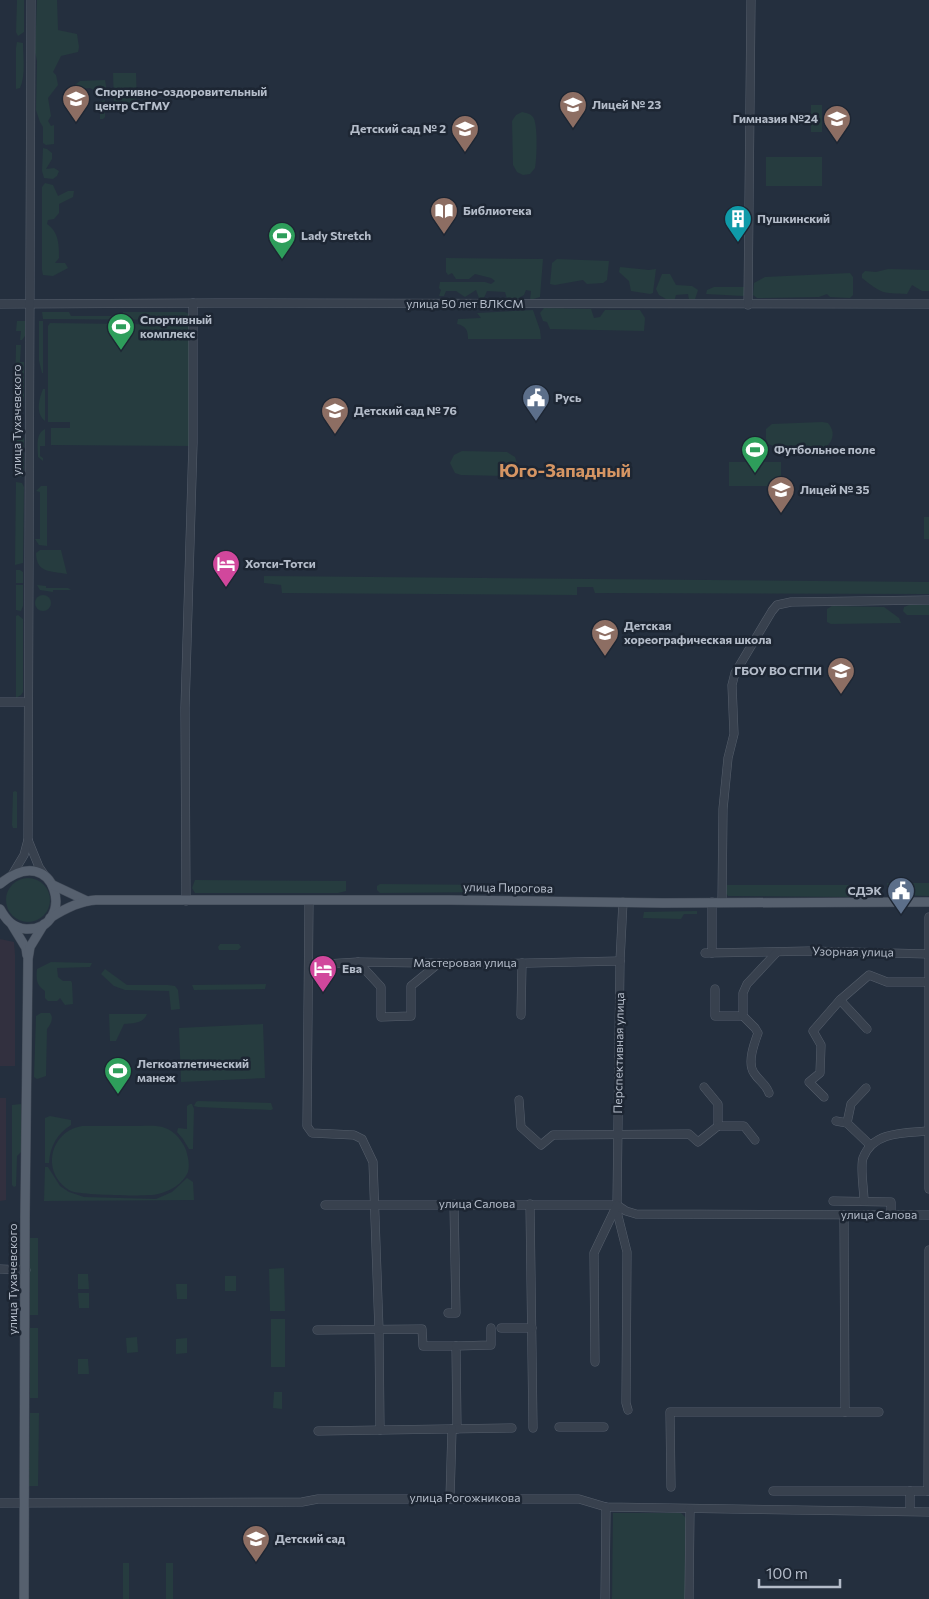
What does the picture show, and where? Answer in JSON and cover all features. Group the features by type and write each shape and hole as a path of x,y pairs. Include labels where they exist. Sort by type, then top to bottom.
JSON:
{"main road":[{"path":"0,890 2,882 18,872 28,870 46,877 53,886 56,896 56,903 47,921 37,927 28,929 6,919"},
{"name":"улица Пирогова","path":"53,886 87,901"},
{"name":"улица Пирогова","path":"47,921 62,910 87,901 929,902"},
{"name":"улица Тухачевского","path":"0,909 26,948 28,959"},
{"name":"улица Тухачевского","path":"24,1599 28,959 30,947 47,921"}],"street":[{"name":"улица Тухачевского","path":"12,875 24,855 28,840 31,0"},
{"path":"748,305 751,0"},
{"path":"186,901 186,708 193,444 192,303"},
{"name":"улица 50 лет ВЛКСМ","path":"0,304 929,304"},
{"path":"722,902 722,809 728,758 734,734 732,685 735,673 772,611 778,605 791,602 929,600"},
{"path":"0,702 28,702"},
{"name":"улица Тухачевского","path":"28,840 39,867 46,877"},
{"path":"309,901 310,965 307,1126 312,1133 354,1135 362,1140 373,1162 379,1330 380,1430"},
{"name":"Перспективная улица","path":"623,902 620,961 617,1205 627,1252 626,1403 628,1410"},
{"name":"Узорная улица","path":"712,902 708,952 928,954"},
{"path":"929,917 929,1189"},
{"path":"743,1016 744,993 748,984 777,952"},
{"name":"Мастеровая улица","path":"310,965 358,962 522,963 620,961"},
{"path":"358,962 381,987 381,1017 411,1016 411,986 439,963"},
{"path":"521,1015 522,963"},
{"name":"Узорная улица","path":"824,1098 809,1082 820,1073 821,1046 813,1031 840,1000 869,974 887,982 928,982"},
{"path":"715,989 715,1016 743,1016 758,1033 751,1058 752,1072 767,1087 769,1093"},
{"path":"840,1000 867,1029"},
{"path":"704,1087 718,1104 718,1126"},
{"path":"847,1123 851,1104 866,1088"},
{"path":"519,1100 521,1127 541,1145 553,1135 689,1134 698,1142 718,1126 744,1126 755,1140"},
{"path":"836,1121 847,1123 870,1145"},
{"path":"864,1201 863,1159 870,1145 892,1133 928,1133"},
{"path":"834,1201 890,1202 891,1215"},
{"path":"448,1313 456,1313 454,1204"},
{"path":"530,1204 533,1428"},
{"name":"улица Салова","path":"325,1205 617,1205 626,1211 636,1214 929,1215"},
{"name":"Перспективная улица","path":"595,1362 594,1253 617,1205"},
{"path":"844,1215 846,1412"},
{"path":"773,1491 928,1491 929,1250"},
{"path":"0,1269 26,1270"},
{"path":"317,1330 422,1329 423,1346 456,1346 490,1345 491,1328"},
{"path":"501,1328 532,1328"},
{"path":"450,1498 456,1346"},
{"path":"671,1487 670,1412 880,1412"},
{"path":"559,1427 604,1427"},
{"path":"318,1431 512,1428"},
{"path":"910,1491 910,1511"},
{"name":"улица Рогожникова","path":"0,1503 302,1502 318,1498 579,1499 606,1506 929,1512"},
{"path":"605,1599 606,1506"},
{"path":"689,1599 690,1509"}],"shaded area":[{"path":"0,939 14,942 15,1066 0,1066"},
{"path":"0,1098 6,1098 6,1200 0,1201"}],"green space":[{"path":"17,0 24,0 24,32 18,36 16,32"},
{"path":"37,0 57,0 58,30 77,34 79,47 78,52 61,56 53,72 56,75 58,85 48,98 51,116 48,121 51,126 54,125 54,144 46,145 43,143 43,127 36,110 37,61 35,52"},
{"path":"17,42 23,43 24,66 22,83 20,88 16,89 16,48"},
{"path":"113,73 136,73 137,105 114,105"},
{"path":"105,80 107,92 101,94 90,88 74,90 71,88 80,81"},
{"path":"105,100 105,117 100,119 100,101"},
{"path":"811,105 822,105 822,132 811,132"},
{"path":"522,112 533,117 537,141 535,168 530,174 523,175 517,172 513,165 512,121 516,115"},
{"path":"43,148 52,153 52,159 46,169 54,168 59,171 53,179 44,178 42,171"},
{"path":"766,157 822,157 822,186 766,186"},
{"path":"45,183 53,185 58,196 68,191 74,191 73,197 59,204 59,213 54,219 48,220 47,224 54,231 58,239 59,258 55,263 65,263 68,268 53,276 43,275 42,270 42,187"},
{"path":"446,258 543,259 540,297 530,300 531,291 526,290 524,295 517,299 507,299 505,292 487,291 484,298 479,298 476,290 465,297 456,291 446,291 444,296 439,296 441,290 439,288 440,282 485,282 491,284 495,281 491,278 475,274 469,279 456,279 452,273 448,275 446,272"},
{"path":"557,259 609,261 607,280 603,283 587,284 583,280 555,285 550,284 552,263"},
{"path":"620,267 656,269 653,293 631,291 629,281 619,272"},
{"path":"888,269 929,270 929,291 922,291 912,285 907,294 887,293 878,290 862,278 862,274 865,271 876,272"},
{"path":"850,273 853,277 853,295 850,298 830,297 827,294 819,297 757,298 753,295 754,283 765,277"},
{"path":"662,274 670,274 676,285 692,286 698,290 695,299 689,299 688,294 676,295 674,302 671,302 659,295 656,289"},
{"path":"714,287 748,288 746,295 743,296 706,294 707,290"},
{"path":"544,308 591,309 594,318 600,317 605,310 640,310 645,318 644,331 550,329 547,322 543,321 540,313"},
{"path":"533,310 541,339 468,339 466,329 457,324 458,319 481,318 477,313"},
{"path":"42,312 69,312 71,316 122,316 123,312 185,312 189,314 191,320 43,319"},
{"path":"17,321 25,321 25,336 22,340 20,340 21,331 16,331"},
{"path":"39,321 43,321 43,373 39,361"},
{"path":"50,323 192,325 191,446 51,445 51,428 70,428 70,422 48,422 48,326"},
{"path":"16,345 21,345 20,362 24,362 24,400 21,403 15,403"},
{"path":"43,389 45,389 45,421 39,410 39,401"},
{"path":"20,423 20,432 24,438 24,474 21,477 16,477 17,428"},
{"path":"828,423 833,432 831,441 826,447 777,447 768,444 766,439 766,429 772,424"},
{"path":"45,429 45,446 40,446 40,456 43,458 43,461 38,457 38,441 40,434"},
{"path":"462,451 507,452 515,457 517,463 514,472 506,476 461,475 455,473 450,463 454,455"},
{"name":"Футбольное поле","path":"729,462 781,462 781,486 729,486"},
{"path":"16,482 22,483 24,487 23,563 15,565"},
{"path":"41,486 47,486 47,546 39,545 35,539 40,539 40,492 36,491"},
{"path":"924,517 929,517 929,539 924,539"},
{"path":"40,550 61,550 67,574 42,568 37,560 36,553"},
{"path":"16,570 23,572 23,583 16,583"},
{"path":"264,576 929,582 929,594 595,593 593,587 577,587 577,595 282,593 281,585 264,583"},
{"path":"16,585 23,585 23,606 21,611 16,610"},
{"path":"37,585 46,586 46,588 68,588 71,590 53,590 53,592 40,590"},
{"path":"43,595 51,603 43,611 35,603"},
{"path":"909,605 929,605 929,615 907,615 903,611 904,607"},
{"path":"832,606 884,607 899,618 901,623 831,624 827,622 827,609"},
{"path":"18,615 23,619 23,692 16,698 16,616"},
{"path":"13,792 17,792 17,828 13,828"},
{"path":"32,878 44,884 49,891 49,909 44,916 37,921 24,922 16,919 9,912 6,896 9,888 16,881"},
{"path":"195,880 346,881 346,891 338,893 195,893 192,888"},
{"path":"887,883 929,883 929,896 891,895 888,892"},
{"path":"380,884 500,885 503,887 500,892 380,893 377,890 377,886"},
{"path":"727,885 851,885 851,897 728,896 726,893"},
{"path":"697,911 697,914 684,914 681,919 643,918 644,912"},
{"path":"220,944 239,944 241,947 238,950 219,950"},
{"path":"51,962 92,963 90,967 57,968 58,977 63,981 71,981 72,983 73,1004 65,1005 60,998 57,1001 48,1001 45,998 45,991 37,982 37,969"},
{"path":"105,969 127,985 175,986 178,990 180,1009 171,1010 169,991 125,990 114,986 101,974"},
{"path":"266,984 265,989 194,990 192,985"},
{"path":"41,1013 50,1013 52,1019 47,1029 46,1076 37,1079 34,1077 36,1016"},
{"path":"109,1014 147,1014 143,1020 124,1024 116,1041 110,1041"},
{"path":"263,1024 265,1078 181,1082 179,1028"},
{"path":"198,1101 271,1103 273,1109 194,1106"},
{"path":"21,1104 21,1152 17,1156 16,1186 14,1187 12,1185 12,1105"},
{"path":"192,1104 194,1109 193,1149 189,1149 177,1132 178,1128 187,1129 187,1106"},
{"path":"50,1116 71,1120 71,1125 58,1136 51,1151 49,1163 45,1163 45,1118"},
{"path":"82,1126 152,1126 169,1129 178,1137 186,1150 189,1164 188,1172 176,1186 167,1191 152,1195 87,1194 71,1191 61,1184 55,1175 52,1155 62,1136"},
{"path":"45,1167 48,1167 60,1186 69,1192 84,1197 156,1199 172,1192 187,1178 193,1182 194,1200 44,1201"},
{"path":"30,1238 38,1238 38,1315 30,1315"},
{"path":"284,1268 285,1311 270,1311 269,1269"},
{"path":"78,1274 88,1274 89,1289 78,1289"},
{"path":"225,1276 236,1276 236,1291 225,1291"},
{"path":"176,1284 187,1284 187,1299 177,1299"},
{"path":"78,1293 89,1293 89,1308 79,1308"},
{"path":"271,1319 285,1319 285,1367 271,1367"},
{"path":"30,1328 38,1328 38,1398 30,1398"},
{"path":"137,1337 138,1352 127,1353 126,1338"},
{"path":"187,1338 187,1353 176,1354 176,1339"},
{"path":"78,1359 88,1359 89,1374 78,1374"},
{"path":"274,1392 282,1392 282,1409 273,1408"},
{"path":"30,1413 39,1413 38,1486 29,1486"},
{"path":"613,1513 681,1513 686,1518 686,1599 612,1599"},
{"path":"123,1563 129,1563 129,1599 123,1599"},
{"path":"166,1563 173,1563 173,1599 166,1599"}],"place":[{"name":"Спортивно-оздоровительный центр СтГМУ","path":"76,123"},
{"name":"Лицей № 23","path":"573,129"},
{"name":"Гимназия №24","path":"837,143"},
{"name":"Детский сад № 2","path":"465,153"},
{"name":"Библиотека","path":"444,235"},
{"name":"Пушкинский","path":"738,243"},
{"name":"Lady Stretch","path":"282,260"},
{"name":"Спортивный комплекс","path":"121,351"},
{"name":"Русь","path":"536,422"},
{"name":"Детский сад № 76","path":"335,435"},
{"name":"Футбольное поле","path":"755,474"},
{"name":"Лицей № 35","path":"781,514"},
{"name":"Хотси-Тотси","path":"226,588"},
{"name":"Детская хореографическая школа","path":"605,657"},
{"name":"ГБОУ ВО СГПИ","path":"841,695"},
{"name":"СДЭК","path":"901,915"},
{"name":"Ева","path":"323,993"},
{"name":"Легкоатлетический манеж","path":"118,1095"},
{"name":"Детский сад","path":"256,1563"}],"district":[{"name":"Юго-Западный","path":"565,471"}]}
